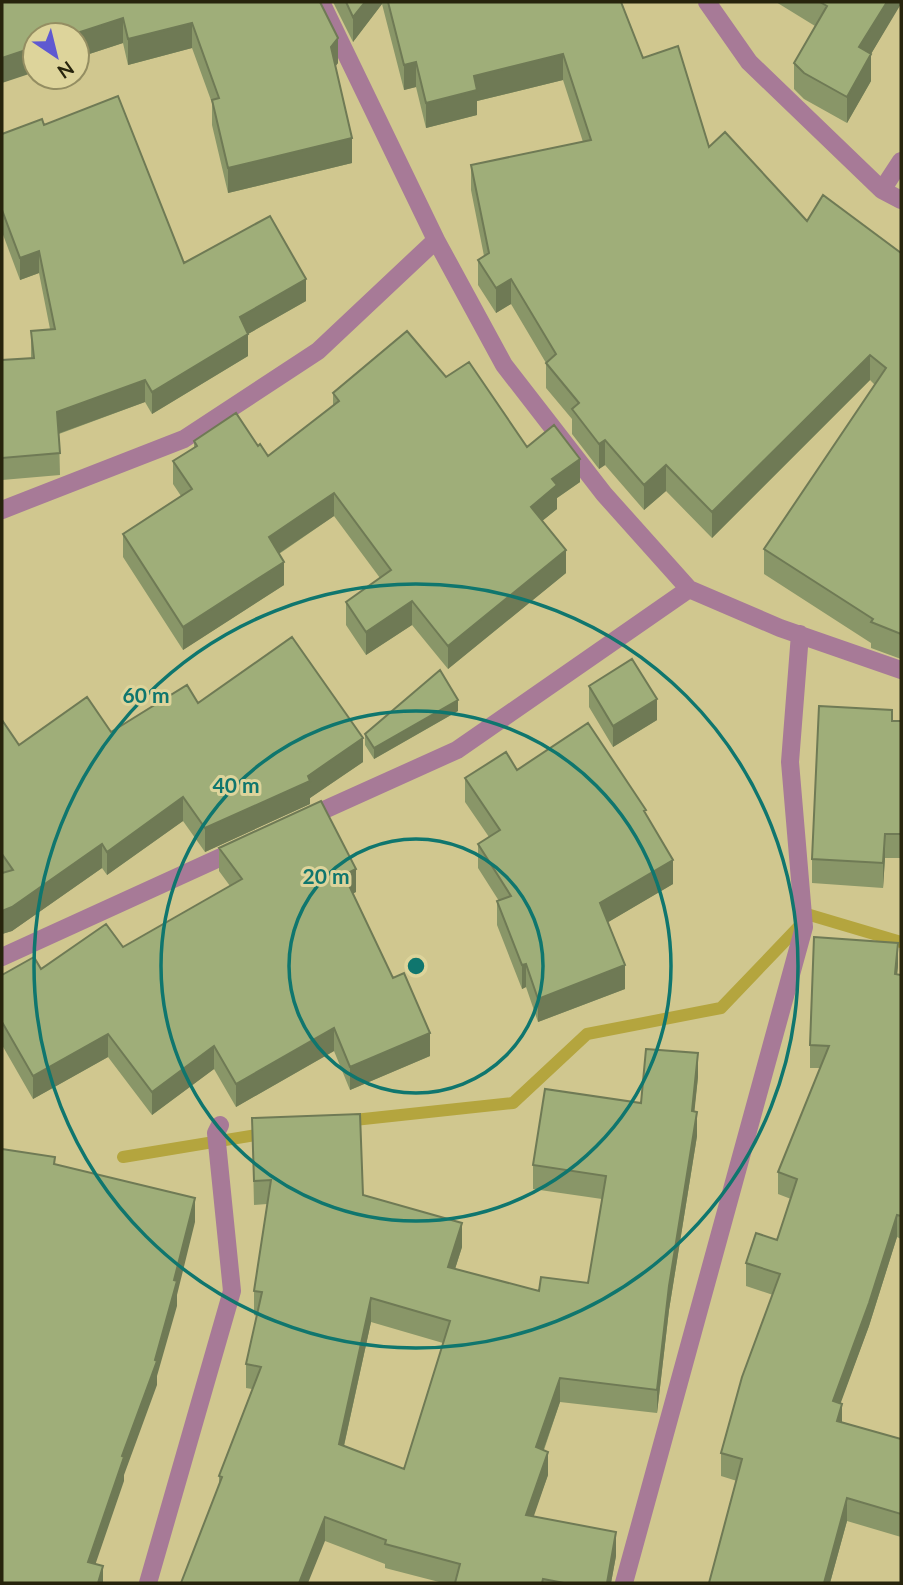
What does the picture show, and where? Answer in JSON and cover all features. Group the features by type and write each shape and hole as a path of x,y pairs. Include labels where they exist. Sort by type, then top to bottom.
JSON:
{"street":[{"path":"321,2 436,240 504,365 604,494 689,589 712,601 901,670"},
{"path":"707,2 749,62 882,190 901,200"},
{"path":"882,190 901,161"},
{"path":"2,510 184,439 318,351 436,240"},
{"path":"293,825 457,750 689,589"},
{"path":"624,1583 804,927 790,762 800,634"},
{"path":"2,957 255,842"},
{"path":"149,1583 232,1291 216,1133 220,1125"}],"building":[{"path":"2,2 320,2 338,38 331,47 352,138 228,168 212,100 219,98 192,23 128,39 123,18 91,28 91,21 21,21 21,52 2,58"},
{"path":"346,2 365,2 353,17"},
{"path":"388,2 621,2 643,58 678,46 709,147 725,132 807,221 823,195 901,253 901,634 871,622 873,619 764,549 886,368 870,355 712,512 666,465 644,485 605,440 599,444 572,409 579,403 546,363 556,354 511,279 496,288 478,260 489,253 471,165 591,140 563,54 474,76 477,90 426,103 416,62 404,65"},
{"path":"820,2 887,2 859,47 871,54 847,97 804,73 794,63 827,6"},
{"path":"118,96 184,263 270,216 306,279 240,317 248,334 152,392 145,380 57,412 60,453 2,458 2,360 34,358 31,331 55,329 39,251 20,258 2,210 2,134 42,119 44,125"},
{"path":"407,331 446,377 469,362 527,447 554,425 580,459 552,479 557,485 531,507 566,550 448,646 412,601 366,632 346,602 391,570 334,493 269,537 284,562 183,627 123,534 192,489 173,461 197,446 194,441 236,413 268,456 339,401 333,393"},
{"path":"292,637 363,738 308,776 310,781 205,828 183,797 107,852 102,844 12,907 2,911 2,873 13,870 2,854 2,720 19,745 87,697 111,732 187,685 198,703"},
{"path":"632,659 657,699 613,726 589,686"},
{"path":"440,670 458,700 374,748 365,734"},
{"path":"819,706 892,710 892,721 901,721 901,834 885,834 883,863 812,859"},
{"path":"588,723 646,810 644,811 673,860 600,903 625,965 538,999 526,964 522,965 497,901 511,896 478,844 500,830 465,778 506,752 517,770"},
{"path":"321,801 356,869 344,875 393,978 404,973 430,1033 350,1067 334,1028 236,1084 214,1046 152,1092 108,1034 33,1076 2,1022 2,975 34,957 41,969 106,924 123,947 242,879 219,848"},
{"path":"814,937 898,943 895,974 901,975 901,1216 897,1215 869,1303 833,1401 842,1404 837,1421 901,1439 901,1514 847,1498 824,1583 709,1583 742,1459 721,1453 742,1377 780,1274 746,1263 756,1233 777,1240 797,1179 778,1172 829,1046 810,1045"},
{"path":"646,1049 698,1053 692,1111 697,1112 669,1286 657,1390 560,1378 536,1447 548,1452 526,1515 616,1532 607,1583 564,1583 543,1579 542,1583 455,1583 460,1564 385,1544 386,1540 325,1517 299,1583 181,1583 261,1367 246,1364 262,1292 254,1291 271,1180 254,1181 252,1118 360,1114 363,1195 462,1223 448,1267 539,1291 541,1277 588,1283 606,1176 533,1165 545,1089 641,1103","holes":["371,1298 450,1321 404,1469 339,1444"]},
{"path":"2,1149 55,1157 54,1164 195,1198 174,1280 177,1281 155,1360 157,1361 122,1456 124,1457 88,1562 103,1566 98,1583 2,1583"}],"waterway":[{"path":"345,1121 513,1103 587,1034 721,1008 810,915 901,942"},
{"path":"123,1157 268,1133"}]}
